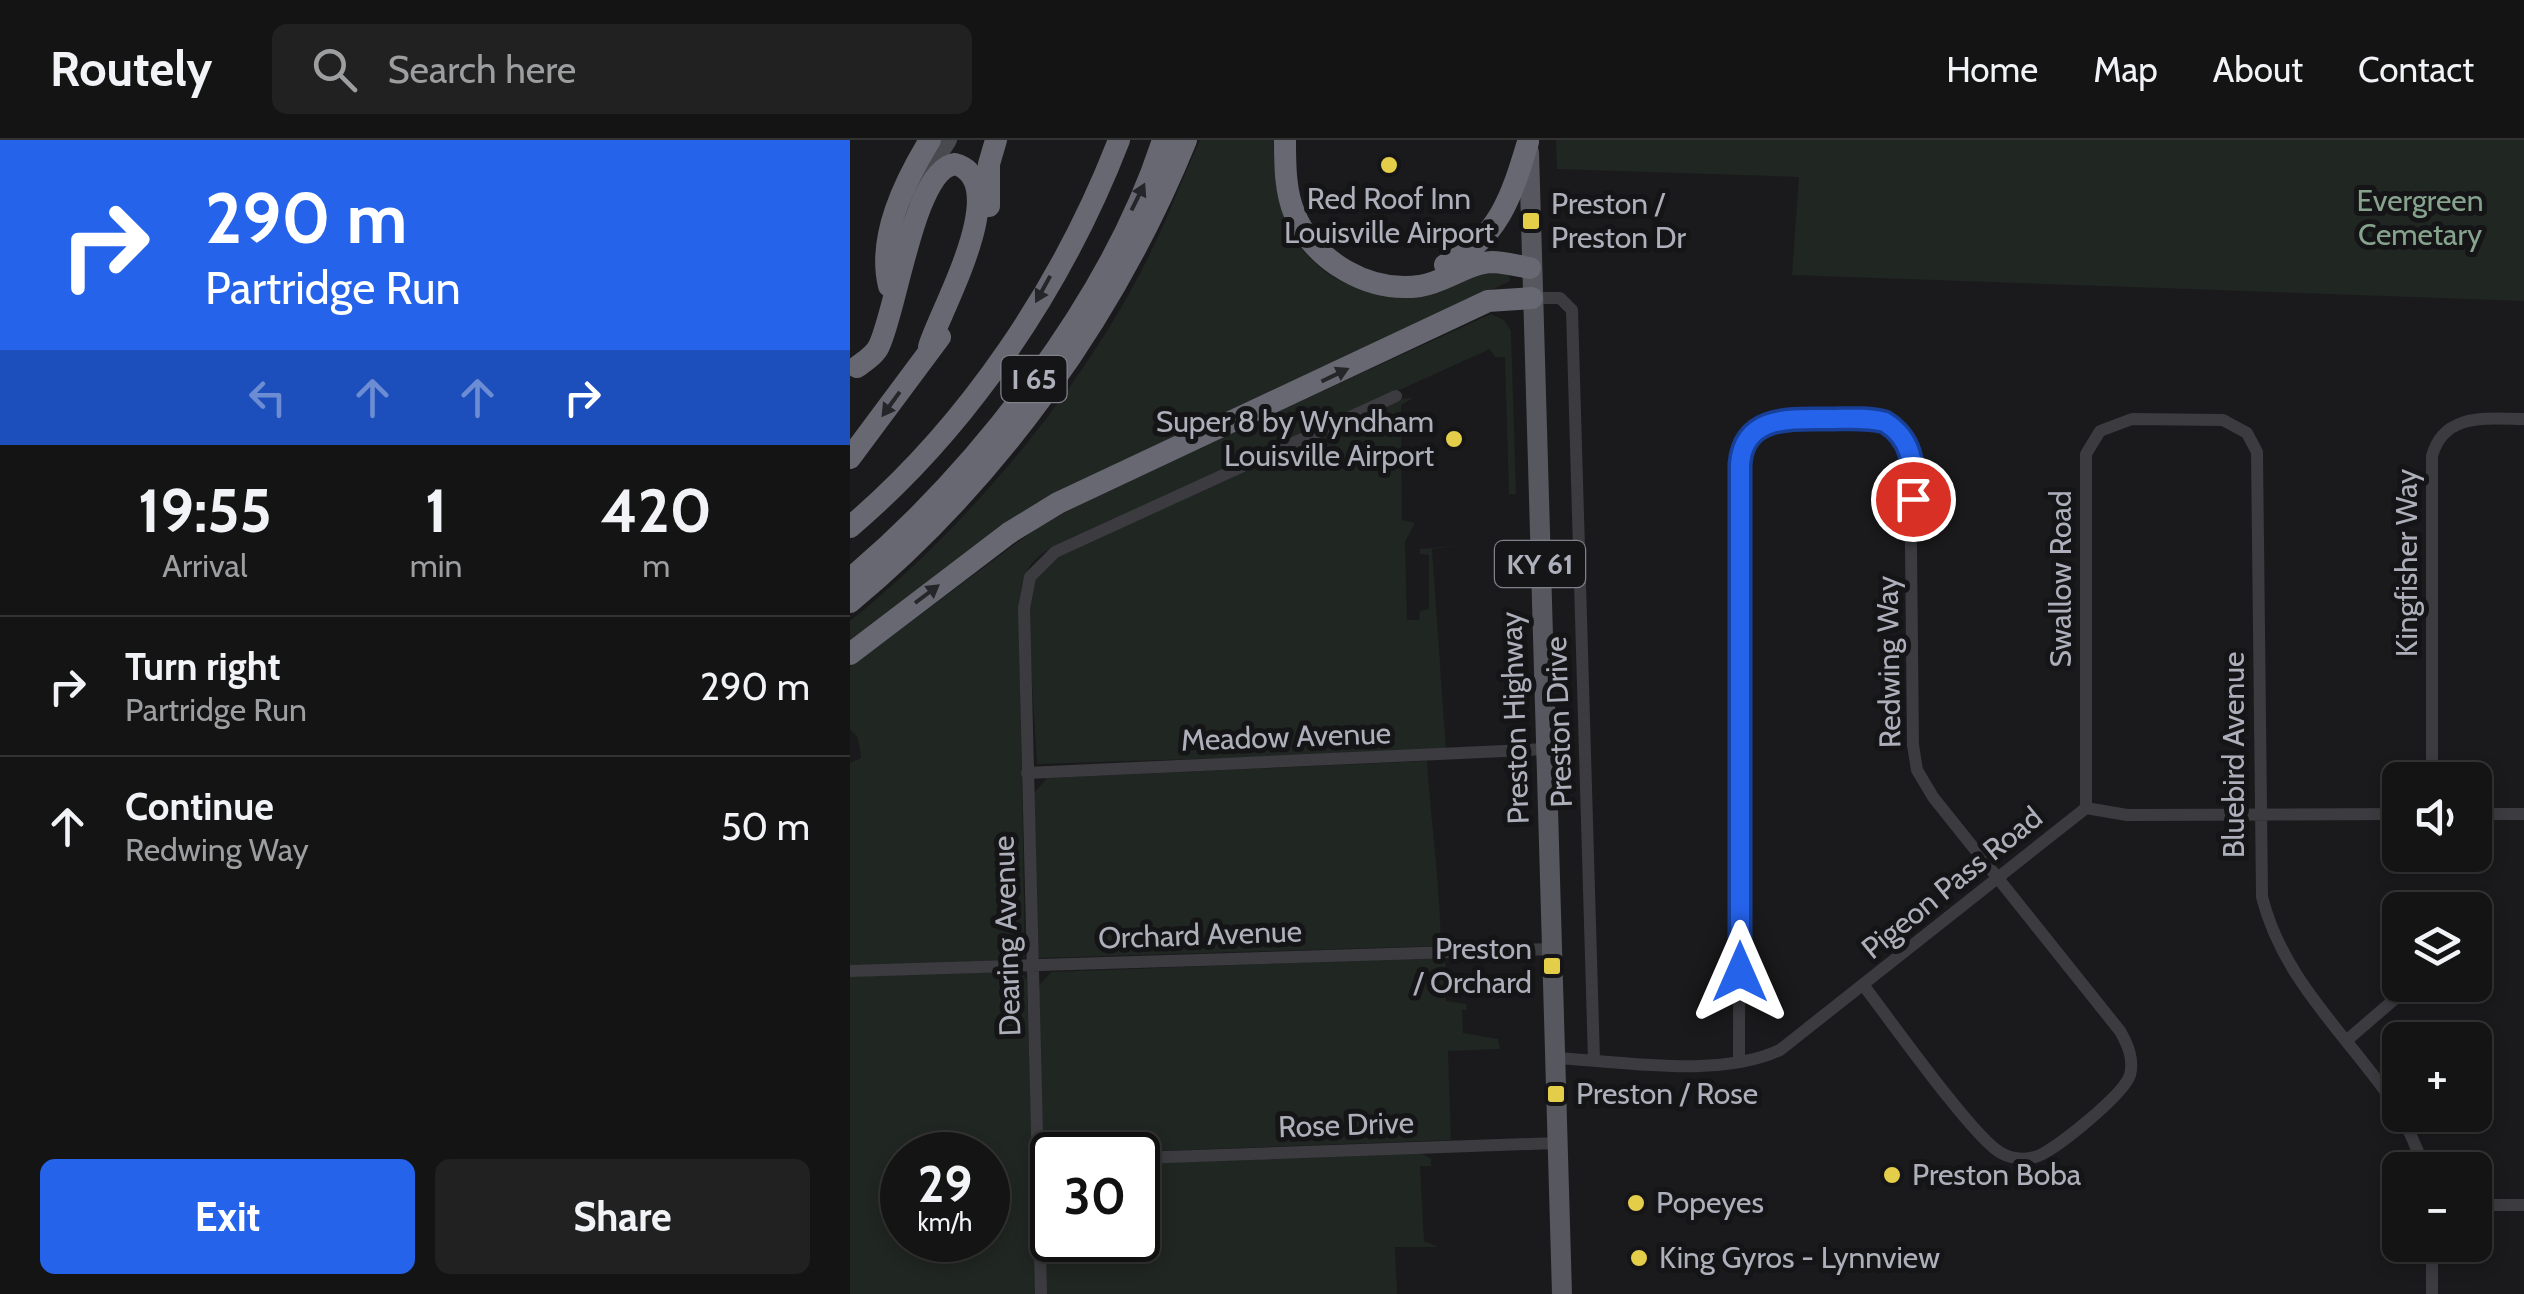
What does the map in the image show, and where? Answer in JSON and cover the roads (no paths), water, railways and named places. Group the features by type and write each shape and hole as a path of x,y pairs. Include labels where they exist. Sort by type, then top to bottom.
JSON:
{"highway":[{"path":"889,286 884,266 898,205 930,140"},
{"path":"850,458 952,318 980,255 996,140"},
{"name":"I 65","path":"850,527 919,459 1010,347 1106,173 1118,140"},
{"name":"I 65","path":"850,579 951,482 1035,378 1105,265 1162,140"},
{"path":"850,602 959,498 1043,395 1143,232 1186,140"},
{"path":"1285,140 1286,184 1295,215 1304,232 1347,274 1391,286 1419,286 1491,262 1530,268"},
{"path":"1327,256 1371,272 1404,276 1422,274 1464,256 1487,238 1501,218 1528,141"},
{"path":"854,372 880,344 930,182 942,168 955,164 968,170 974,183 974,224 959,283 929,347"},
{"path":"850,654 1009,533 1058,504 1488,301 1532,298"}],"main road":[{"path":"854,372 889,286 913,196 948,140"},
{"name":"Preston Highway","path":"1528,141 1562,1294"}],"street":[{"name":"Preston Drive","path":"1532,298 1560,298 1572,310 1594,1060"},
{"name":"Dearing Avenue","path":"1043,1132 1027,772 1024,608 1030,577 1056,552 1396,396"},
{"name":"Redwing Way","path":"1739,1060 1740,456 1751,435 1763,425 1783,419 1885,422 1896,429 1910,449 1914,757 1933,798 2120,1031 2132,1063 2119,1094 2045,1152 2023,1159 2002,1154 1984,1138 1864,986"},
{"name":"Swallow Road","path":"2086,808 2086,454 2094,437 2110,424 2175,419"},
{"name":"Bluebird Avenue","path":"2175,419 2232,422 2247,433 2258,452 2258,816 2262,897 2274,938 2293,973 2382,1088"},
{"name":"Kingfisher Way","path":"2432,762 2432,456 2440,438 2459,422 2524,419"},
{"name":"Meadow Avenue","path":"1027,772 1546,748"},
{"name":"Pigeon Pass Road","path":"1555,1058 1680,1064 1739,1060 1780,1050 2086,808 2127,815 2382,814"},
{"path":"2492,814 2524,814"},
{"name":"Orchard Avenue","path":"850,971 1552,949"},
{"path":"2346,1041 2391,1002"},
{"name":"Rose Drive","path":"1160,1157 1557,1143"},
{"path":"2492,1205 2524,1205"},
{"name":"Dearing Avenue","path":"1041,1294 1042,1262"},
{"path":"2432,1262 2432,1294"}],"place":[{"name":"Red Roof Inn Louisville Airport","path":"1389,165"},
{"name":"Preston / Preston Dr","path":"1531,221"},
{"name":"Super 8 by Wyndham Louisville Airport","path":"1454,439"},
{"name":"Preston / Orchard","path":"1552,966"},
{"name":"Preston / Rose","path":"1556,1094"},
{"name":"Preston Boba","path":"1892,1175"},
{"name":"Popeyes","path":"1636,1203"},
{"name":"King Gyros - Lynnview","path":"1639,1258"}],"park label":[{"name":"Evergreen Cemetary","path":"2420,218"}]}
